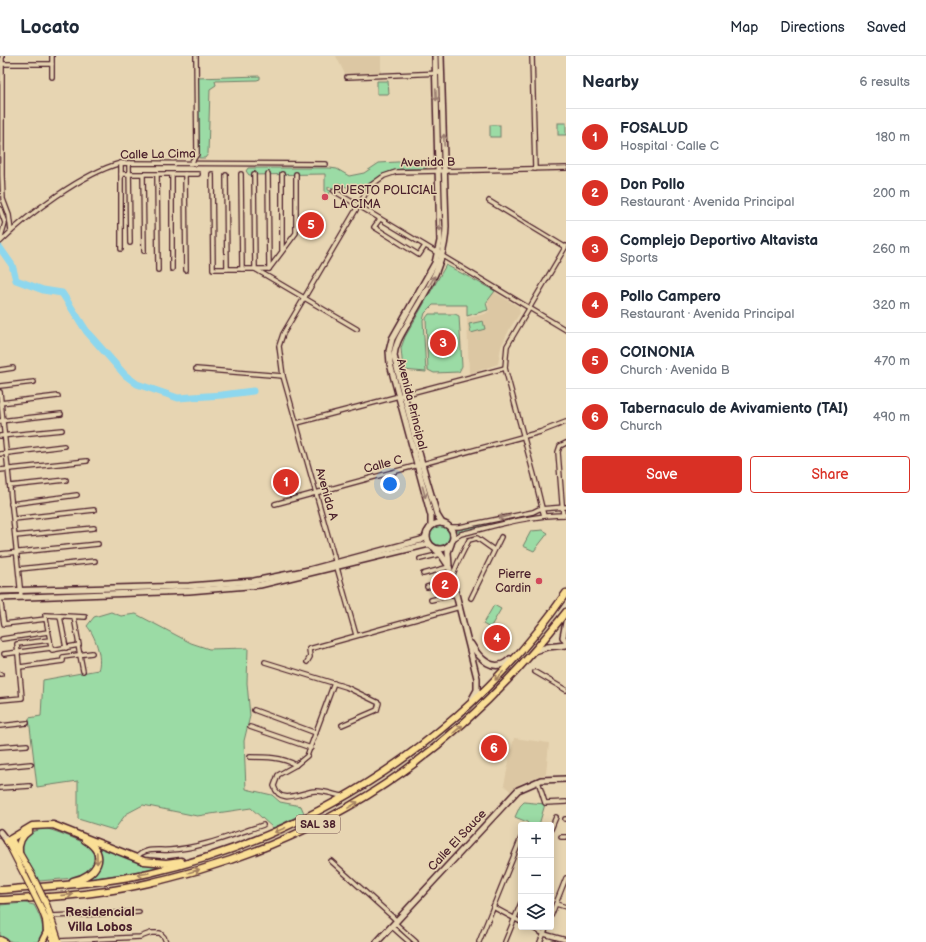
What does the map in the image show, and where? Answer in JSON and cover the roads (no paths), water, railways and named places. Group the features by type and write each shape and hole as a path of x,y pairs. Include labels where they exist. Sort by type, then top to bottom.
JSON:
{"highway":[{"name":"SAL 38","path":"0,890 99,882 137,875 211,855 254,841 291,825 346,797 386,771 439,732 459,715 496,679 540,629 566,593"},
{"name":"SAL 38","path":"0,900 100,892 156,881 240,857 300,833 338,814 393,780 468,720 517,671 566,612"},
{"path":"401,760 403,766 409,768"},
{"path":"386,771 391,773 393,780"},
{"path":"10,841 32,826 53,825 136,858 151,862 166,863 211,855 218,864"},
{"path":"10,841 38,827 54,828 85,840 96,850 98,862 95,869 90,874 81,879 52,886"},
{"path":"19,853 19,844 24,834"},
{"path":"42,942 47,932 48,917"},
{"path":"0,940 4,942"}],"main road":[{"path":"10,841 32,875 57,942"},
{"path":"10,841 25,876 45,908"}],"street":[{"path":"2,56 1,175 4,204 9,215 11,231"},
{"path":"52,56 52,77"},
{"path":"190,163 197,154 196,56"},
{"name":"Avenida Principal","path":"401,394 390,364 390,345 413,304 438,254 440,234 435,56"},
{"name":"Avenida Principal","path":"431,526 431,516 420,465 401,394 395,364 396,346 438,271 443,257 446,227 442,56"},
{"path":"532,56 535,169"},
{"path":"1,64 52,64"},
{"path":"347,77 442,73"},
{"path":"0,165 2,160"},
{"path":"121,163 121,249"},
{"name":"Calle La Cima","path":"0,241 41,207 95,172 121,163 326,164"},
{"path":"129,163 130,243"},
{"name":"Avenida B","path":"279,358 279,346 283,334 303,298 370,186 384,176 396,172 566,168"},
{"path":"121,174 198,174"},
{"path":"143,174 144,251"},
{"path":"185,174 186,270"},
{"path":"212,174 213,269 269,269"},
{"path":"226,174 227,269"},
{"path":"241,174 242,269"},
{"path":"254,174 255,269"},
{"path":"268,174 269,269"},
{"path":"282,174 282,251"},
{"path":"269,269 296,232 296,174"},
{"path":"157,175 158,270"},
{"path":"172,175 172,269"},
{"path":"334,191 566,330"},
{"path":"489,201 566,247 528,308 508,346 504,368 544,516"},
{"path":"0,209 5,221 0,241"},
{"path":"380,219 374,227 419,255 425,246"},
{"path":"255,269 357,329"},
{"name":"Avenida A","path":"279,358 356,635"},
{"path":"0,370 13,368"},
{"path":"297,423 401,394 504,368"},
{"path":"196,369 283,376"},
{"path":"0,386 34,382"},
{"path":"0,392 21,594"},
{"path":"0,403 58,396"},
{"path":"2,421 61,414"},
{"name":"Calle C","path":"275,504 523,436 566,422"},
{"path":"0,436 62,430"},
{"path":"434,548 443,549 461,534 528,518 564,515 564,492 558,452 560,446 566,443"},
{"path":"0,454 64,446"},
{"path":"0,470 87,461"},
{"name":"Avenida Principal","path":"420,465 437,516 442,523"},
{"path":"10,486 66,480"},
{"path":"11,504 76,495"},
{"path":"449,527 459,527 542,508 564,507"},
{"path":"14,519 94,510"},
{"path":"527,512 528,518"},
{"path":"337,565 421,540 425,538 431,526 442,523 449,527 453,533 452,542 448,552 449,568 468,639 478,685 472,699 459,715"},
{"path":"15,536 94,528"},
{"path":"427,532 429,544 441,554 449,568"},
{"path":"471,598 501,537"},
{"path":"452,579 458,562 469,540 477,538 494,550"},
{"path":"0,554 98,544"},
{"path":"46,618 4,624 0,598 21,594 236,583 274,578 429,544"},
{"path":"420,559 441,554"},
{"path":"19,569 95,561"},
{"path":"423,574 449,568 458,562"},
{"path":"427,587 452,579"},
{"path":"0,591 21,594"},
{"path":"431,600 456,594"},
{"path":"307,662 310,657 309,648 460,607"},
{"path":"51,648 45,615 85,618"},
{"path":"60,616 66,648"},
{"path":"74,617 83,671"},
{"path":"566,622 563,637 566,642"},
{"path":"468,639 483,661 497,665 507,662 540,629"},
{"path":"2,639 48,632"},
{"path":"0,700 22,698 20,667 16,644 50,640"},
{"path":"4,654 51,648 52,650 78,645"},
{"path":"535,651 548,647 566,645"},
{"path":"20,667 64,661 63,657 92,653"},
{"path":"265,662 356,691 380,704 377,710 342,725"},
{"path":"535,672 566,690"},
{"path":"334,683 307,756 296,765 284,770 275,778 275,789 281,796 289,797 320,791 346,797"},
{"path":"254,710 316,733"},
{"path":"0,726 27,723"},
{"path":"250,727 311,748"},
{"path":"0,747 27,744"},
{"path":"250,757 275,758 289,761 296,765"},
{"path":"0,767 31,764"},
{"name":"Calle El Sauce","path":"377,942 518,790 538,781 566,779"},
{"path":"538,781 545,803 566,802"},
{"path":"0,788 30,786"},
{"path":"554,822 556,817"},
{"path":"136,858 141,852 149,850 193,847 262,825"},
{"path":"1,833 10,841"},
{"path":"561,837 566,837"},
{"path":"479,942 518,846"},
{"path":"331,861 394,923 416,942"},
{"path":"554,909 566,878"},
{"path":"556,904 566,907"},
{"path":"493,908 518,920"},
{"path":"505,942 518,911"},
{"path":"48,917 139,912"},
{"path":"394,923 409,942"},
{"path":"537,930 544,934 566,940"},
{"path":"540,942 546,930"},
{"path":"57,942 140,937 151,933 160,933 166,942"}],"waterway":[{"path":"0,248 12,265 16,280 43,290 62,293 87,332 125,375 137,384 178,398 253,391"}],"place":[{"name":"PUESTO POLICIAL LA CIMA","path":"325,197"},
{"name":"COINONIA","path":"311,225"},
{"name":"Complejo Deportivo Altavista","path":"443,343"},
{"name":"FOSALUD","path":"286,482"},
{"name":"Pierre Cardin","path":"539,581"},
{"name":"Don Pollo","path":"445,585"},
{"name":"Pollo Campero","path":"497,638"},
{"name":"Tabernaculo de Avivamiento (TAI)","path":"494,748"}],"district":[{"name":"Residencial Villa Lobos","path":"100,918"}]}
